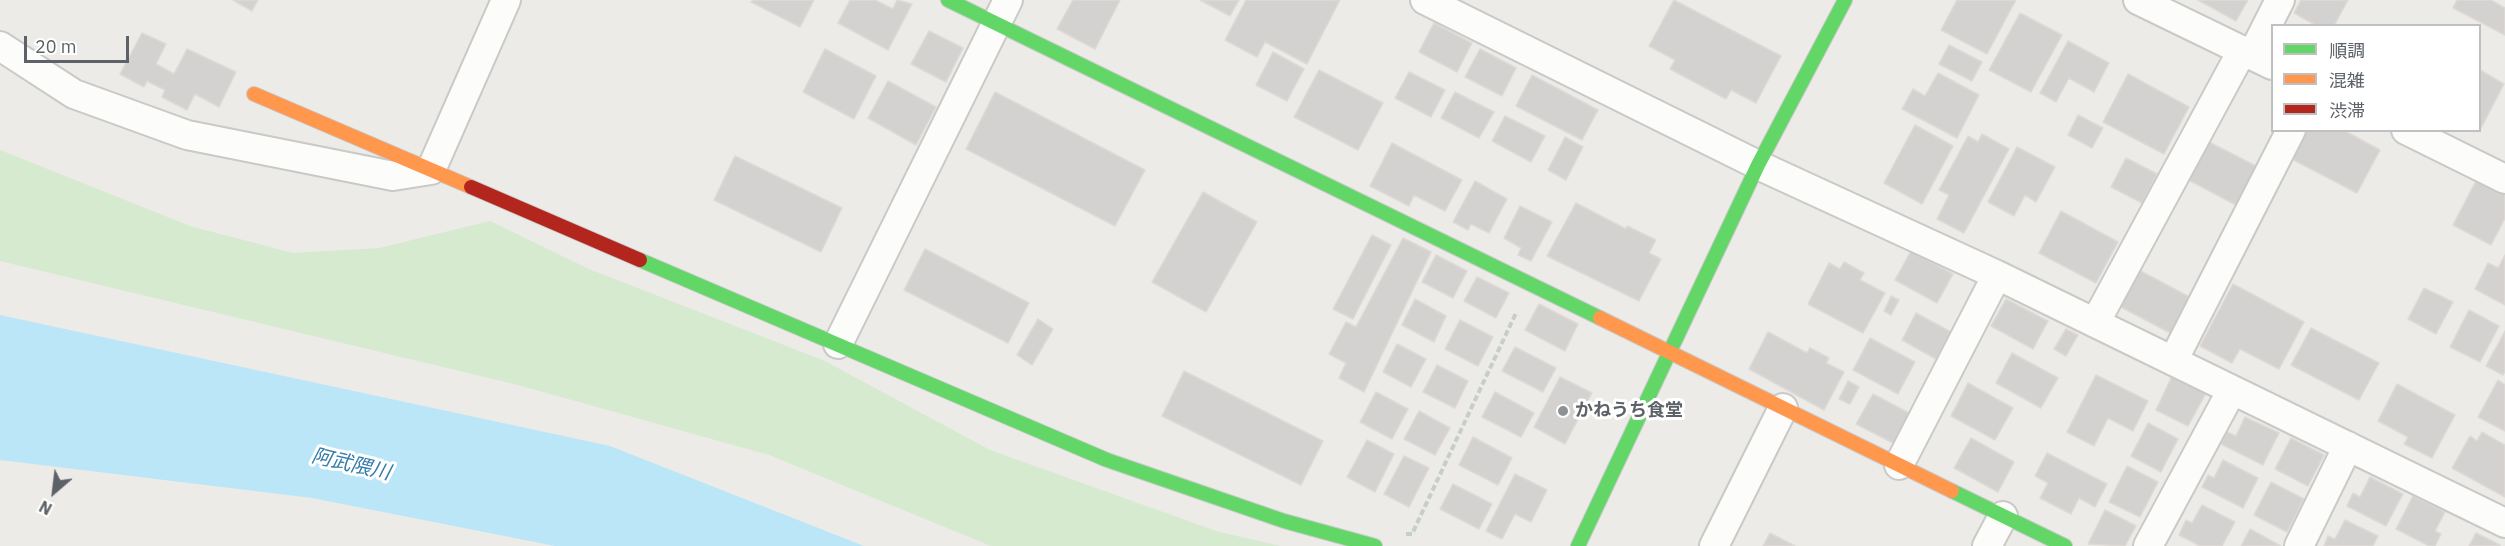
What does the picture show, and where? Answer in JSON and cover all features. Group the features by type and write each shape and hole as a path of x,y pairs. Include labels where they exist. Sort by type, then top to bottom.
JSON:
{"street":[{"path":"431,170 506,0"},
{"path":"948,0 1002,12 1530,285 2065,546"},
{"path":"1425,0 1758,165 1997,275 2505,523"},
{"path":"1578,546 1758,165 1845,0"},
{"path":"2138,0 2256,57"},
{"path":"2095,323 2256,57 2280,0"},
{"path":"838,344 1002,12"},
{"path":"0,46 74,94 187,135 393,176 431,170"},
{"path":"254,94 1107,460 1284,520 1375,546"},
{"path":"2172,361 2290,132"},
{"path":"2410,132 2505,179"},
{"path":"1899,465 1997,275"},
{"path":"2148,546 2232,390"},
{"path":"1714,546 1783,408"},
{"path":"2299,546 2348,446"},
{"path":"1987,546 2003,516"}],"path":[{"path":"1401,534 1412,534 1530,285"}],"green space":[{"path":"0,150 190,226 293,253 379,248 490,221 589,269 825,361 990,450 1219,532 1281,546 991,546 769,455 518,385 0,261"}],"water":[{"name":"阿武隈川","path":"0,315 610,446 864,546 555,546 312,498 0,460"}],"building":[{"path":"233,0 258,0 252,11"},
{"path":"753,0 814,0 800,27 751,2"},
{"path":"850,0 875,0 893,9 897,0 912,4 888,50 838,23"},
{"path":"1073,0 1120,0 1095,49 1057,29"},
{"path":"1200,0 1239,0 1230,16"},
{"path":"1246,0 1340,0 1307,64 1265,42 1257,57 1225,40"},
{"path":"1674,0 1781,56 1756,103 1731,90 1726,99 1670,69 1675,60 1649,46"},
{"path":"1957,0 2016,0 1987,54 1941,30"},
{"path":"2198,0 2248,0 2236,21"},
{"path":"2301,0 2348,0 2335,24 2313,24 2294,13"},
{"path":"2457,0 2491,0 2505,8 2505,35 2453,8"},
{"path":"2020,13 2062,35 2031,92 1989,70"},
{"path":"1434,23 1472,43 1457,72 1419,52"},
{"path":"929,31 963,48 946,82 911,64"},
{"path":"142,33 166,44 156,64 174,74 187,49 236,72 219,107 195,94 187,110 162,97 165,90 147,81 144,87 120,74"},
{"path":"2068,41 2109,63 2094,92 2069,78 2056,102 2040,93"},
{"path":"1949,45 1982,62 1972,81 1939,64"},
{"path":"825,49 876,76 854,119 803,92"},
{"path":"1480,49 1516,68 1502,96 1465,77"},
{"path":"1273,52 1304,69 1287,101 1256,85"},
{"path":"1319,70 1383,103 1358,150 1294,117"},
{"path":"2481,71 2504,84 2481,128"},
{"path":"1409,72 1445,90 1431,117 1395,98"},
{"path":"1938,73 1979,95 1957,138 1902,109 1913,89 1925,96"},
{"path":"2128,74 2189,107 2164,154 2103,122"},
{"path":"1532,75 1598,110 1582,140 1516,106"},
{"path":"888,81 936,107 916,145 868,118"},
{"path":"995,92 1145,170 1115,226 966,149"},
{"path":"1455,92 1494,112 1479,138 1441,118"},
{"path":"2078,115 2103,128 2092,148 2068,135"},
{"path":"1505,116 1545,136 1531,162 1492,141"},
{"path":"1915,125 1953,146 1922,204 1884,183"},
{"path":"2296,132 2347,132 2380,150 2357,193 2284,155"},
{"path":"1982,134 2009,149 1964,233 1937,219 1949,195 1939,190 1968,136 1978,142"},
{"path":"1565,137 1583,147 1566,180 1548,170"},
{"path":"2203,139 2256,166 2236,205 2183,177"},
{"path":"1392,143 1462,180 1445,211 1414,195 1409,206 1370,186"},
{"path":"2017,147 2055,167 2036,202 2025,195 2014,216 1988,202"},
{"path":"735,156 842,208 821,252 714,200"},
{"path":"2126,158 2157,174 2142,203 2111,187"},
{"path":"2478,177 2505,192 2505,218 2491,245 2453,225"},
{"path":"1475,181 1507,199 1489,233 1471,224 1468,230 1453,222"},
{"path":"1203,192 1257,222 1206,312 1152,282"},
{"path":"1576,203 1626,229 1627,226 1656,240 1649,253 1661,259 1639,301 1547,256"},
{"path":"1520,206 1552,222 1531,261 1518,255 1521,248 1504,238"},
{"path":"2061,211 2118,242 2096,283 2039,253"},
{"path":"1372,235 1391,245 1353,319 1333,309"},
{"path":"1403,238 1431,252 1364,392 1339,378 1346,363 1329,354 1346,322 1356,327"},
{"path":"925,249 1029,303 1008,343 904,290"},
{"path":"1911,251 1953,274 1937,303 1895,280"},
{"path":"1436,255 1467,271 1453,298 1422,282"},
{"path":"2505,255 2505,305 2475,289 2488,263 2498,268"},
{"path":"1844,262 1864,273 1860,280 1885,293 1863,333 1808,304 1829,263 1840,269"},
{"path":"2137,269 2195,300 2176,336 2117,305"},
{"path":"1477,277 1509,293 1496,318 1464,301"},
{"path":"2233,284 2304,322 2279,369 2240,349 2232,363 2200,346"},
{"path":"2424,288 2453,302 2436,334 2408,319"},
{"path":"1891,296 1899,300 1891,315 1884,311"},
{"path":"1415,299 1446,316 1434,342 1402,325"},
{"path":"2006,299 2048,321 2033,349 1991,326"},
{"path":"1539,304 1578,324 1565,351 1525,330"},
{"path":"2469,310 2499,326 2480,362 2450,347"},
{"path":"1916,313 1951,332 1936,359 1902,340"},
{"path":"1038,319 1053,329 1032,365 1017,355"},
{"path":"1460,320 1493,337 1478,366 1445,349"},
{"path":"2311,328 2379,363 2359,400 2291,365"},
{"path":"2066,329 2078,335 2066,356 2054,349"},
{"path":"2505,331 2505,371 2503,375 2486,366"},
{"path":"1768,332 1807,353 1810,348 1829,358 1826,363 1844,372 1824,410 1749,369"},
{"path":"1870,338 1915,362 1898,394 1853,370"},
{"path":"1397,344 1426,359 1411,387 1383,372"},
{"path":"1515,347 1556,368 1543,392 1502,371"},
{"path":"2012,353 2058,378 2041,408 1996,383"},
{"path":"1437,365 1468,381 1455,408 1423,392"},
{"path":"1184,371 1323,441 1301,485 1162,416"},
{"path":"2096,375 2148,401 2133,431 2108,418 2094,446 2067,432"},
{"path":"2172,376 2206,393 2188,426 2156,410"},
{"path":"1560,377 1592,393 1565,444 1534,427"},
{"path":"2498,380 2505,385 2505,431 2478,417"},
{"path":"1848,381 1859,387 1850,404 1839,399"},
{"path":"1968,383 2013,408 1995,440 1951,416"},
{"path":"2397,384 2455,415 2432,458 2404,444 2408,437 2378,421"},
{"path":"1376,392 1408,409 1392,439 1360,422"},
{"path":"1495,392 1534,413 1521,437 1482,417"},
{"path":"1873,394 1911,414 1895,444 1856,424"},
{"path":"1419,411 1450,428 1435,455 1404,439"},
{"path":"2245,417 2279,433 2263,465 2221,444 2227,432 2236,436"},
{"path":"2148,423 2178,439 2161,472 2131,456"},
{"path":"2482,432 2505,445 2505,497 2452,468 2470,436 2477,441"},
{"path":"1473,437 1512,458 1498,485 1459,465"},
{"path":"1971,438 2014,462 1998,492 1954,468"},
{"path":"2291,438 2324,455 2308,486 2275,469"},
{"path":"1367,440 1394,454 1375,492 1347,477"},
{"path":"2047,453 2107,484 2095,507 2079,498 2071,514 2040,498 2048,483 2035,476"},
{"path":"1404,456 1429,468 1409,507 1384,494"},
{"path":"2223,460 2258,478 2243,508 2202,487 2208,475 2214,478"},
{"path":"2127,466 2158,482 2140,517 2109,502"},
{"path":"1515,474 1547,490 1531,522 1515,514 1502,539 1486,531"},
{"path":"2370,477 2403,494 2386,526 2347,506 2353,493 2360,497"},
{"path":"2271,482 2304,499 2287,532 2254,515"},
{"path":"1453,484 1492,504 1479,529 1440,509"},
{"path":"2413,496 2445,512 2435,531 2441,534 2435,546 2429,546 2396,529"},
{"path":"2202,505 2235,522 2222,546 2200,546 2179,535 2186,520 2192,523"},
{"path":"2105,510 2136,526 2125,546 2088,544"},
{"path":"2345,520 2378,536 2373,546 2324,546 2328,536 2335,539"},
{"path":"2250,529 2281,546 2241,546"},
{"path":"1770,533 1795,546 1763,546"},
{"path":"2476,533 2500,545 2469,546"}],"traffic: fast":[{"path":"948,0 1600,318"},
{"path":"1578,546 1758,165 1845,0"},
{"path":"640,260 1107,460 1284,521 1375,546"},
{"path":"1952,491 2065,546"}],"traffic: slow":[{"path":"254,94 471,187"},
{"path":"1600,318 1952,491"}],"traffic: jam":[{"path":"471,187 640,260"}],"place":[{"name":"かねうち食堂","path":"1563,411"}]}
